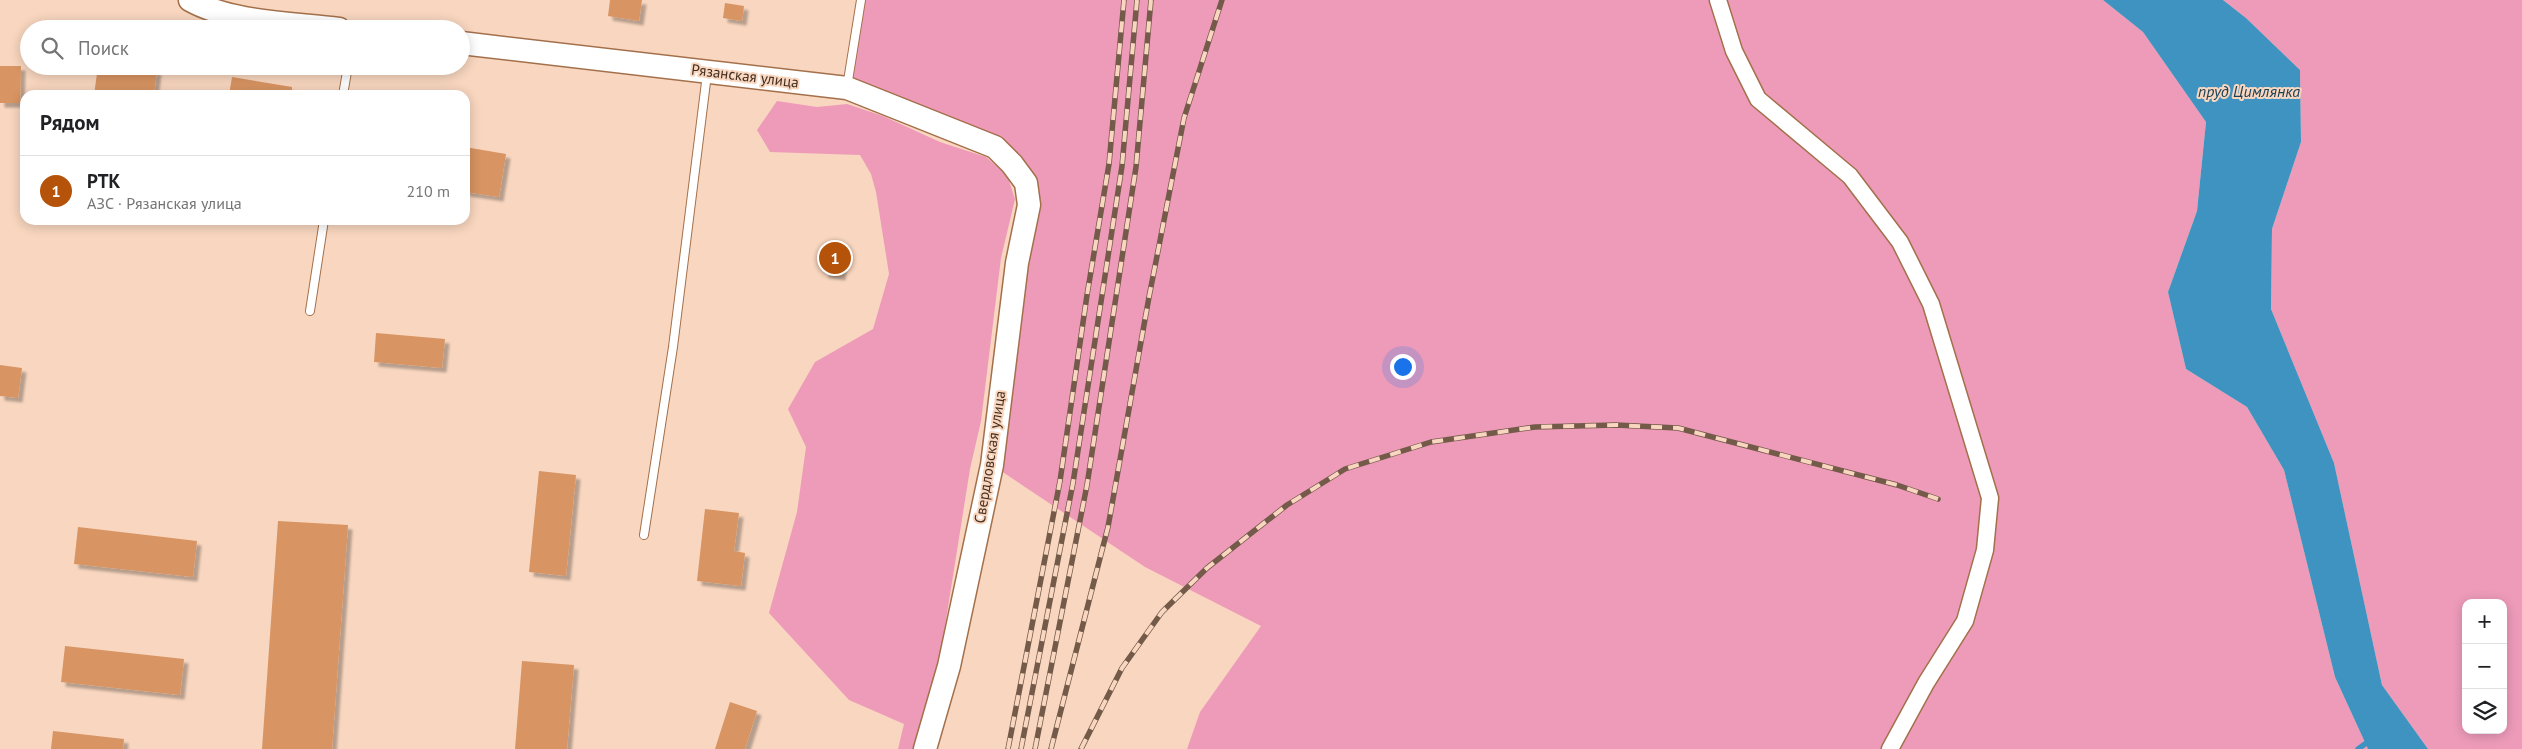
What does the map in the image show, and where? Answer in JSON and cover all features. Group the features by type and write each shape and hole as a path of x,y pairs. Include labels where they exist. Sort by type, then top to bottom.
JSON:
{"main road":[{"path":"190,0 208,10 266,20"},
{"name":"Рязанская улица","path":"470,44 847,88 995,147 1012,164"},
{"name":"Свердловская улица","path":"925,749 949,666 992,465 1018,263 1029,205 1026,183 1012,164"}],"street":[{"path":"1718,0 1734,51 1758,99 1850,176 1900,242 1932,304 1990,498 1985,550 1966,621 1926,683 1890,749"}],"lane":[{"path":"847,88 861,0"},
{"path":"644,535 673,347 708,72"},
{"path":"344,90 346,75"},
{"path":"310,311 323,225"}],"shaded area":[{"path":"861,0 2103,0 2143,32 2206,122 2197,211 2168,292 2186,369 2247,407 2284,470 2335,677 2368,749 1187,749 1200,712 1261,626 1145,567 992,465 1029,205 1012,164 847,88"},
{"path":"2223,0 2522,0 2522,749 2428,749 2382,685 2334,463 2271,309 2272,229 2301,142 2300,70 2246,18"},
{"path":"777,101 817,107 847,104 883,116 940,142 986,157 1007,175 1015,199 1001,258 981,421 970,469 941,651 932,691 914,749 898,749 904,724 849,700 769,613 797,512 806,447 788,409 815,362 873,329 889,274 876,192 871,174 860,155 770,152 757,130"}],"water":[{"name":"пруд Цимлянка","path":"2103,0 2223,0 2246,18 2300,70 2301,142 2272,229 2271,309 2334,463 2382,685 2428,749 2368,749 2335,677 2284,470 2247,407 2186,369 2168,292 2197,211 2206,122 2143,32"}],"building":[{"path":"610,0 642,0 639,21 608,16"},
{"path":"725,3 744,6 742,21 723,18"},
{"path":"0,66 20,66 20,103 0,103"},
{"path":"97,75 156,75 155,90 95,90"},
{"path":"232,77 292,87 292,90 230,90"},
{"path":"470,148 506,154 499,197 470,193"},
{"path":"828,241 845,243 841,276 824,273"},
{"path":"376,333 445,339 442,368 374,362"},
{"path":"0,365 22,368 18,398 0,396"},
{"path":"539,471 576,475 566,576 529,572"},
{"path":"705,509 739,513 734,551 745,553 741,586 697,581"},
{"path":"278,521 348,525 332,749 262,749"},
{"path":"78,527 197,541 193,577 74,564"},
{"path":"65,646 184,659 180,695 61,682"},
{"path":"522,661 574,665 567,749 515,749"},
{"path":"730,702 757,711 745,749 715,749"},
{"path":"53,731 124,739 123,749 51,749"}],"waterway":[{"path":"2358,749 2365,744"}],"railway":[{"path":"1008,749 1060,481 1087,295 1109,164 1124,0"},
{"path":"1021,749 1073,483 1122,166 1137,0"},
{"path":"1035,749 1087,485 1136,167 1151,0"},
{"path":"1051,749 1108,527 1149,297 1184,118 1222,0"},
{"path":"1081,749 1122,668 1162,612 1207,568 1287,505 1345,469 1431,442 1535,427 1616,425 1678,428 1897,485 1938,499"}],"place":[{"name":"РТК","path":"835,258"}]}
